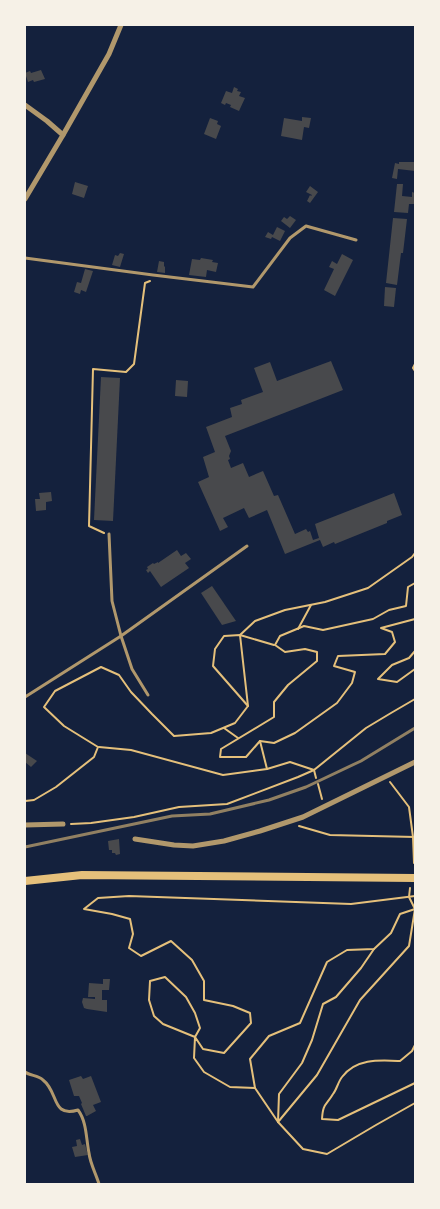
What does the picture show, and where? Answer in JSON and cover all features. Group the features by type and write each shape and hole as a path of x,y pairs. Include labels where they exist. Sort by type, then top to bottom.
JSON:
{"main road":[{"path":"25,881 82,874 415,878"}],"street":[{"path":"25,199 109,54 121,25"},
{"path":"25,105 63,135"},
{"path":"135,839 193,846 224,841 303,817 415,762"},
{"path":"25,825 63,824"}],"lane":[{"path":"25,258 253,287 290,238 306,226 356,240"},
{"path":"109,534 112,601 132,669 148,695"},
{"path":"25,697 121,636 247,546"},
{"path":"25,1072 42,1078 50,1087 58,1105 63,1111 78,1110 81,1114 88,1138 89,1154 99,1184"}],"path":[{"path":"109,534 89,526 93,369 126,372 134,364 145,283 151,280 153,275"},
{"path":"415,364 412,368 415,371"},
{"path":"240,634 255,622 285,610 325,602 368,588 415,553"},
{"path":"275,645 280,636 304,626 323,630 372,619 389,610 406,606 408,587 415,583"},
{"path":"298,629 311,605"},
{"path":"260,741 274,743 295,733 337,703 352,683 355,672 334,666 338,656 385,654 395,642 392,632 381,628 415,619"},
{"path":"240,634 248,706 235,723 211,733 174,736 131,692 118,675 101,667 55,691 44,706 64,726 98,747 132,750 223,775 267,769 290,762 314,770"},
{"path":"248,706 213,666 215,649 224,636 240,634 275,645 285,652 305,649 317,652 317,660 288,685 274,702 274,717 221,748 220,758 246,757 260,741"},
{"path":"415,651 409,658 392,665 378,680 397,682 415,669"},
{"path":"63,824 100,822 179,807 227,804 298,778 314,770 366,728 415,700"},
{"path":"224,728 238,738"},
{"path":"260,741 267,769"},
{"path":"25,801 34,800 56,787 94,757 98,747"},
{"path":"314,770 316,778"},
{"path":"386,776 409,807 414,837 414,863"},
{"path":"318,784 324,807"},
{"path":"285,822 330,835 414,837"},
{"path":"278,1122 317,1074 360,1000 409,946 415,909 409,897 410,888"},
{"path":"255,1088 230,1087 204,1072 194,1058 195,1037 200,1028 186,996 165,977 150,981 149,1000 154,1016 163,1024 195,1037 203,1049 224,1053 251,1023 250,1013 233,1006 204,1000 204,981 192,960 171,941 141,956 129,948 133,934 130,919 84,910 98,898 129,896 350,904 415,896"},
{"path":"278,1122 279,1094 302,1063 312,1040 323,1004 336,996 361,968 374,949 391,933 400,914 415,909"},
{"path":"374,949 347,950 326,962 300,1023 269,1036 250,1059 255,1088 278,1122 303,1149 327,1154 415,1103"},
{"path":"415,1045 412,1051 400,1061 373,1060 351,1067 341,1078 334,1094 323,1107 322,1118 338,1120 415,1083"}],"building":[{"path":"41,70 45,79 28,82 25,73"},
{"path":"234,87 238,89 237,91 241,92 239,96 245,98 239,111 230,107 231,105 221,103 226,91 232,93"},
{"path":"302,117 311,118 309,128 304,127 302,140 281,136 284,118 302,121"},
{"path":"210,118 218,121 217,124 221,126 216,139 204,134"},
{"path":"399,162 415,162 415,171 398,169 397,179 392,178 395,163 399,164"},
{"path":"75,182 88,186 84,198 72,194"},
{"path":"397,184 403,184 402,196 412,197 412,192 415,193 415,204 409,204 408,213 394,212"},
{"path":"310,186 318,192 310,203 307,201 310,195 312,195 306,192"},
{"path":"290,216 296,220 290,228 281,221 284,217 287,219"},
{"path":"393,218 407,219 397,285 386,283"},
{"path":"277,227 285,231 280,241 272,237 271,239 265,237 268,232 273,235"},
{"path":"120,253 124,254 120,267 112,265 115,255 118,256"},
{"path":"342,254 353,260 335,296 324,290 334,269 329,267 332,261 337,264"},
{"path":"201,258 218,263 216,272 207,270 206,277 189,275 192,259 200,260"},
{"path":"159,261 164,262 165,273 157,272"},
{"path":"85,269 93,271 86,292 81,290 80,294 74,292 77,282 81,283"},
{"path":"385,287 396,288 394,307 384,306"},
{"path":"331,361 343,390 225,436 231,451 230,459 228,460 231,468 243,463 249,477 263,471 274,496 278,495 295,534 306,529 308,532 310,531 313,540 319,538 315,524 394,493 402,515 335,544 334,542 323,547 320,540 285,554 267,510 249,518 244,508 223,518 228,527 220,531 198,482 209,477 203,457 215,452 206,427 232,417 230,408 242,404 241,400 263,392 254,368 270,362 277,381"},
{"path":"101,377 120,378 113,521 94,520"},
{"path":"176,380 188,381 187,397 175,396"},
{"path":"51,492 52,501 46,502 46,510 36,511 35,499 40,499 39,493"},
{"path":"177,550 181,556 186,553 191,559 185,563 189,568 161,587 150,571 148,573 147,567 153,563 158,563"},
{"path":"212,586 236,621 222,625 201,593"},
{"path":"25,753 37,761 31,767 25,762"},
{"path":"119,839 120,854 116,855 112,853 112,850 109,850 108,841"},
{"path":"103,979 110,979 109,990 102,990 102,1000 107,1000 107,1012 84,1008 83,998 95,999 95,997 88,997 89,983 103,984"},
{"path":"81,1076 83,1079 91,1076 101,1102 93,1105 96,1111 87,1116 79,1096 74,1096 69,1080"},
{"path":"80,1139 82,1145 85,1144 88,1155 75,1157 72,1147 77,1146 76,1140"}],"railway":[{"path":"25,847 172,816 210,814 269,800 306,787 361,761 415,728"}]}
